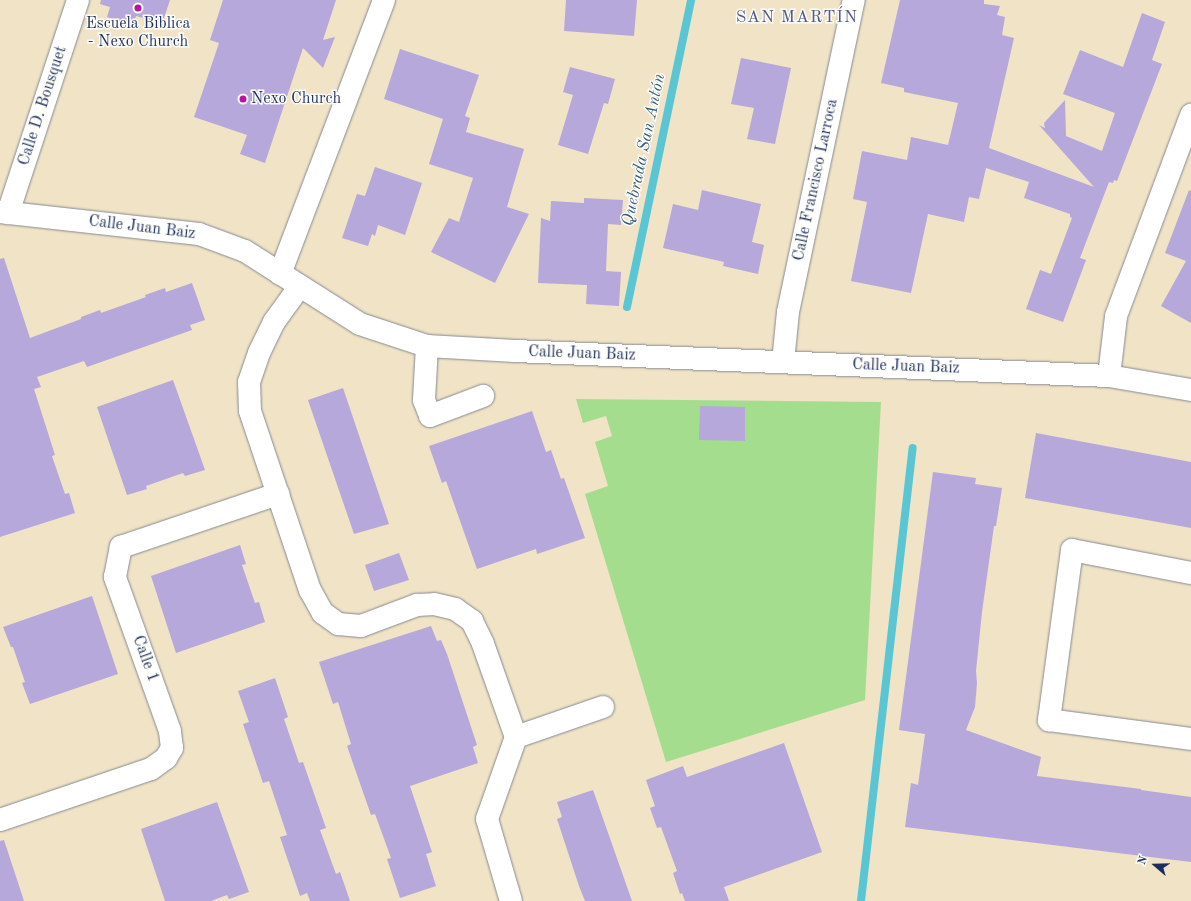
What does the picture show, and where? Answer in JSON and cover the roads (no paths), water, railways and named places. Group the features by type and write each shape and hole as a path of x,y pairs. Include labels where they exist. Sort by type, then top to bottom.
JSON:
{"street":[{"name":"Calle D. Bousquet","path":"4,212 78,0"},
{"path":"280,274 384,0"},
{"name":"Calle Francisco Larroca","path":"784,362 788,312 854,0"},
{"path":"1109,376 1116,316 1191,114"},
{"name":"Calle Juan Baiz","path":"4,212 199,234 245,251 360,324 427,346 1109,376 1191,390"},
{"path":"300,286 274,322 259,353 249,382 250,411 310,590 323,614 338,624 361,626 417,605 434,604 455,609 472,621 483,644 516,737 487,819 511,901"},
{"path":"427,346 424,400 430,416 483,396"},
{"name":"Calle 1","path":"0,820 151,769 166,758 172,748 170,731 115,577 121,547 278,494"},
{"path":"1191,573 1072,550 1050,720 1191,739"},
{"path":"516,737 603,707"}],"waterway":[{"name":"Quebrada San Antón","path":"627,307 691,0"},
{"path":"861,901 913,448"}],"place":[{"name":"Escuela Biblica - Nexo Church","path":"138,8"},
{"name":"Nexo Church","path":"243,99"}],"district":[{"name":"SAN MARTÍN","path":"797,18"}]}
